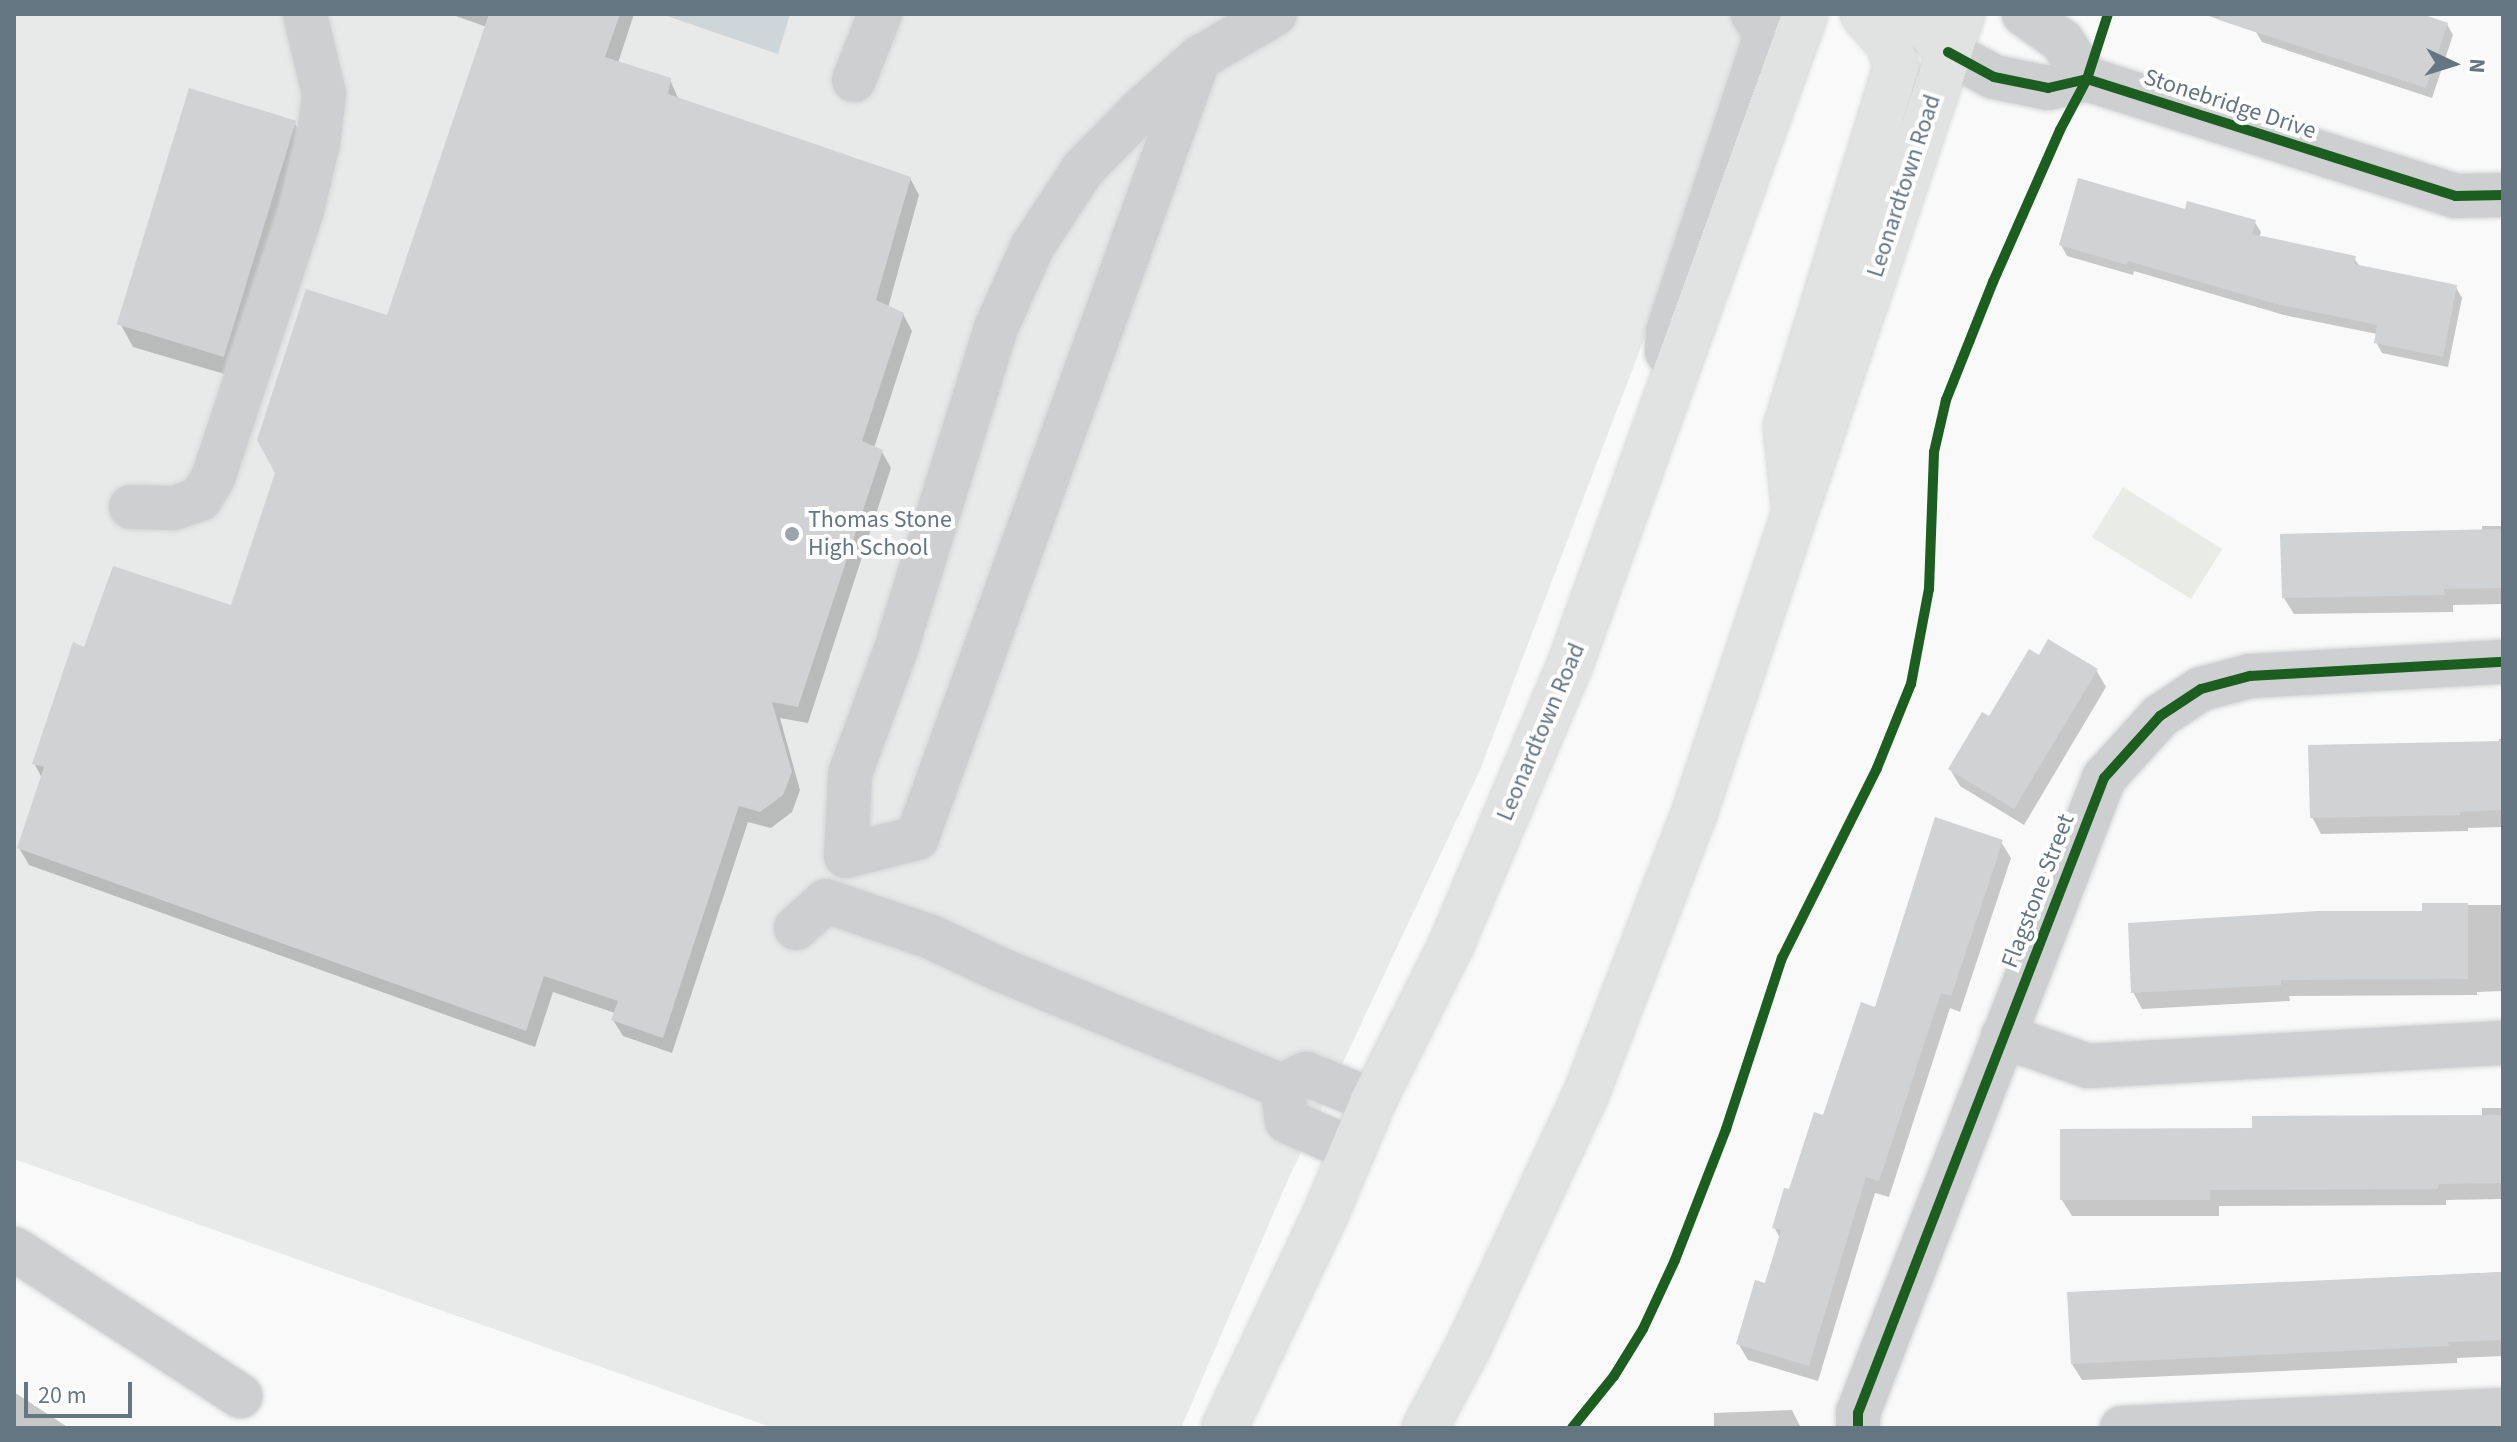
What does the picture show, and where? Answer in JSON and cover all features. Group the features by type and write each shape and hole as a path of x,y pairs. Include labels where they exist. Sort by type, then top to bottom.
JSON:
{"highway":[{"name":"Leonardtown Road","path":"1224,1428 1373,1101 1451,945 1571,662 1805,14"},
{"path":"1795,516 1786,427 1896,68 1890,45 1863,14"},
{"path":"1914,14 1955,33"},
{"name":"Leonardtown Road","path":"1425,1428 1468,1347 1586,1094 1695,811 1955,33"}],"street":[{"path":"131,507 174,508 200,499 213,478 302,210 318,143 324,94 305,14"},
{"path":"854,80 880,14"},
{"path":"1199,58 917,838 846,856 850,774 897,646 996,328 1032,247 1083,169 1199,58 1275,14"},
{"path":"1665,400 1668,331 1766,35 1753,14"},
{"path":"1955,33 1994,77 2048,88 2087,79 2062,41 2024,14"},
{"name":"Stonebridge Drive","path":"2087,79 2455,196 2503,195"},
{"name":"Flagstone Street","path":"1858,1428 1858,1413 2104,778 2160,716 2201,689 2250,676 2503,662"},
{"path":"796,928 826,901 931,937 999,969 1282,1086 1306,1074 1373,1101"},
{"path":"2003,1036 2088,1066 2503,1043"},
{"path":"1282,1086 1287,1121 1353,1150"},
{"path":"14,1249 240,1396"},
{"path":"2122,1428 2503,1410"}],"shaded area":[{"name":"Thomas Stone High School","path":"14,14 1754,14 1660,297 1480,770 1287,1182 1181,1428 773,1428 14,1159"},
{"path":"661,14 790,14 778,54"},
{"path":"2123,487 2222,549 2191,599 2092,537"}],"building":[{"path":"489,14 620,14 605,57 671,78 668,94 911,177 876,300 904,313 862,441 883,450 798,707 772,702 792,772 783,795 760,812 739,806 663,1038 611,1020 618,1001 544,976 526,1031 17,848 44,767 32,764 73,642 84,647 113,566 231,605 275,473 257,440 306,289 387,315"},
{"path":"2220,14 2422,14 2448,23 2426,88 2219,20"},
{"path":"189,88 296,121 224,357 117,324"},
{"path":"2078,178 2185,209 2187,201 2256,220 2252,234 2356,256 2354,264 2457,285 2443,357 2374,343 2377,325 2276,304 2128,261 2127,265 2059,245"},
{"path":"2503,529 2503,588 2444,589 2445,595 2282,598 2280,534"},
{"path":"2048,639 2098,669 2014,809 1948,769 1982,712 1989,716 2029,649 2039,655"},
{"path":"2503,741 2503,810 2460,812 2460,815 2310,818 2308,745"},
{"path":"1935,817 2003,840 1951,996 1941,993 1879,1181 1866,1177 1809,1366 1736,1344 1755,1280 1765,1283 1781,1230 1772,1228 1784,1188 1789,1189 1814,1112 1823,1115 1861,1002 1875,1007"},
{"path":"2422,903 2468,903 2468,979 2281,980 2281,985 2131,993 2128,923 2318,911 2422,911"},
{"path":"2503,1115 2503,1183 2438,1184 2438,1189 2210,1190 2210,1200 2060,1200 2060,1129 2252,1128 2252,1116"},
{"path":"2503,1272 2503,1340 2448,1342 2449,1346 2071,1364 2067,1292"}],"cycle path":[{"path":"1572,1428 1614,1376 1643,1329 1675,1260 1726,1129 1782,958 1877,768 1911,684 1929,589 1934,452 1946,400 1993,282 2060,130 2087,79 2108,14"},
{"path":"1948,52 1994,77 2048,88 2087,79 2455,196 2503,195"},
{"path":"1858,1428 1858,1413 2104,778 2160,716 2201,689 2250,676 2503,662"}],"place":[{"name":"Thomas Stone High School","path":"792,534"}]}
